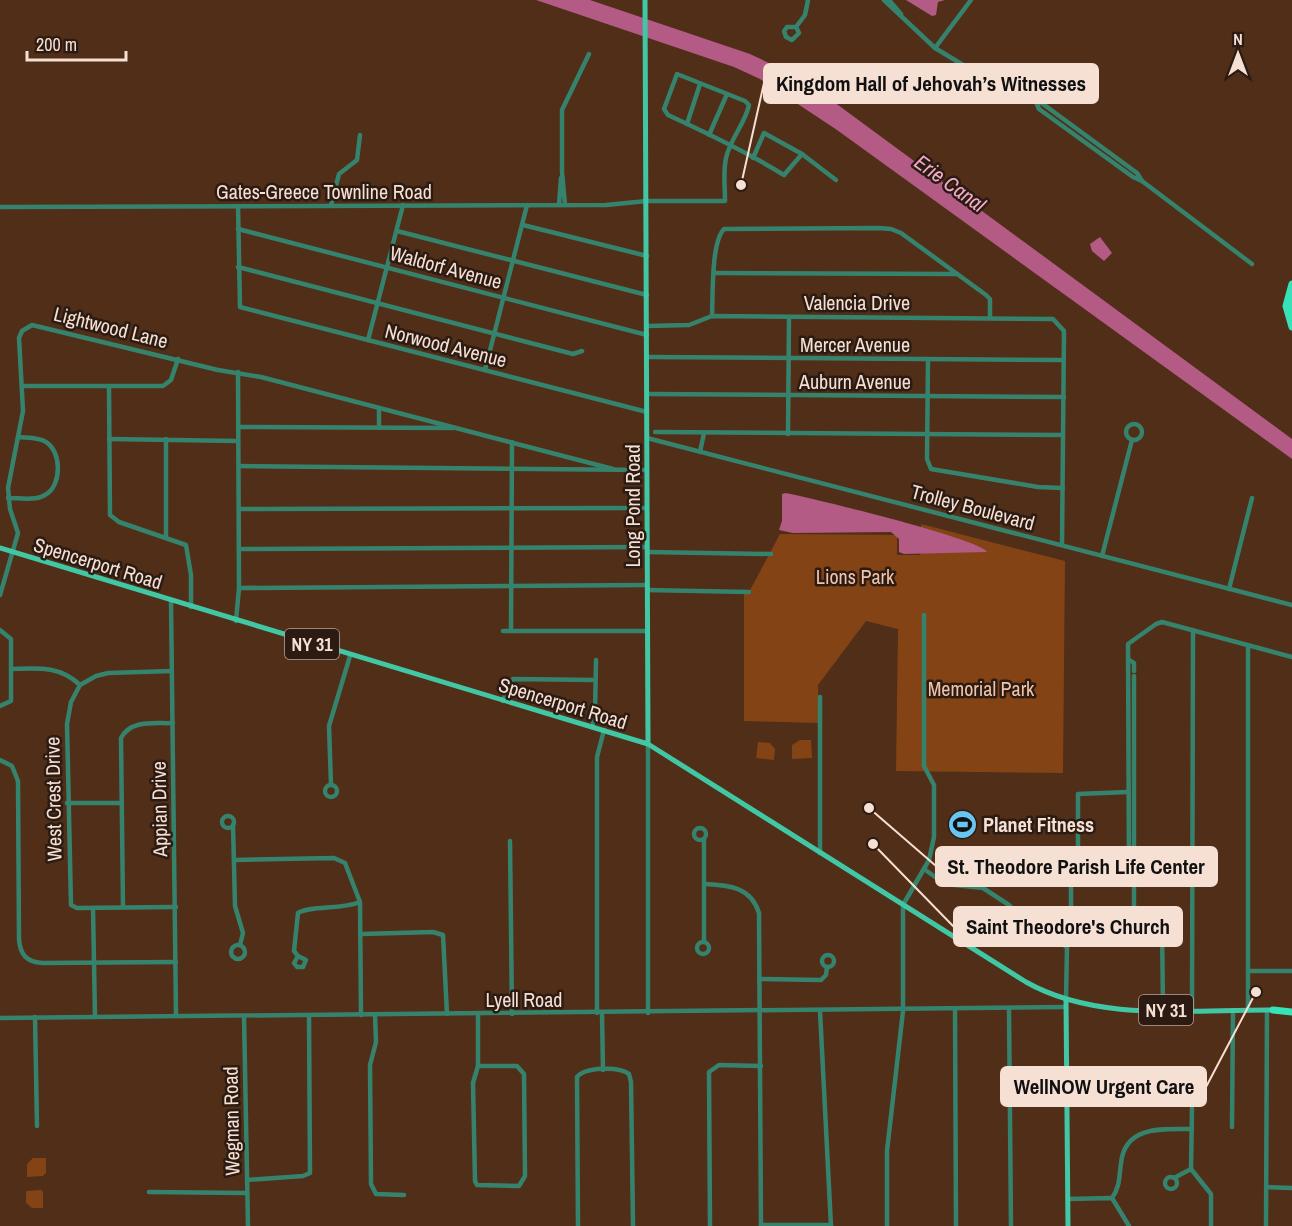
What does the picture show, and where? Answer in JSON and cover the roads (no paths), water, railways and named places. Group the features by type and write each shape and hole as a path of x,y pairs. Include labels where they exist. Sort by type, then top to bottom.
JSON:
{"highway":[{"path":"1292,284 1286,306 1292,327"},
{"path":"1292,294 1292,311"},
{"path":"1270,1010 1292,1011"}],"main road":[{"name":"Long Pond Road","path":"645,0 648,744"},
{"name":"Spencerport Road","path":"0,548 350,656 648,744 1026,982 1066,999"},
{"name":"NY 31","path":"1066,999 1113,1009 1270,1010"},
{"path":"1066,999 1068,1226"}],"street":[{"path":"796,27 805,15 808,0"},
{"path":"884,0 935,48 978,75 1043,104 1137,173 1142,181 1252,264"},
{"path":"889,0 910,26"},
{"path":"935,48 971,0"},
{"path":"565,205 562,172 562,110 589,54"},
{"path":"731,146 749,105 745,101 677,74 665,112 784,175 801,154"},
{"path":"687,124 700,84"},
{"path":"709,135 727,94"},
{"path":"753,158 764,134 801,154 836,180"},
{"path":"331,206 339,174 357,160 360,135"},
{"name":"Gates-Greece Townline Road","path":"0,207 565,205 647,201 725,201 726,157 731,146"},
{"path":"559,205 562,172"},
{"path":"368,340 403,205"},
{"path":"485,370 527,205"},
{"path":"238,206 238,267 573,354 582,351"},
{"path":"522,225 647,256"},
{"name":"Waldorf Avenue","path":"238,228 647,335"},
{"path":"712,316 714,273 720,234 728,228 891,228 990,299 990,318"},
{"path":"397,231 647,295"},
{"name":"Norwood Avenue","path":"238,267 238,305 647,412"},
{"path":"714,273 957,274"},
{"name":"Valencia Drive","path":"647,326 689,325 712,316 1049,318 1058,322 1064,331 1064,360"},
{"path":"788,434 789,317"},
{"name":"Lightwood Lane","path":"0,595 18,533 8,498 23,411 19,338 22,331 32,325 238,372 462,429"},
{"name":"Mercer Avenue","path":"646,357 1064,360"},
{"path":"22,386 163,386 171,380 178,359"},
{"path":"928,359 928,463 934,470 1038,487 1063,488"},
{"path":"1062,545 1064,360"},
{"path":"236,621 240,588 238,372"},
{"path":"109,387 110,515 119,522 183,543 187,549 191,607"},
{"name":"Auburn Avenue","path":"647,394 1064,397"},
{"path":"379,408 379,428"},
{"path":"238,427 462,429 613,469"},
{"path":"655,432 1063,435"},
{"path":"700,452 704,434"},
{"path":"8,498 41,497 51,491 57,481 57,460 52,447 41,440 18,437"},
{"name":"Trolley Boulevard","path":"647,438 1292,605"},
{"path":"109,439 238,441"},
{"path":"166,439 166,537"},
{"path":"1102,556 1132,440"},
{"path":"511,631 512,442"},
{"path":"238,466 647,470"},
{"path":"1229,589 1252,498"},
{"path":"239,510 647,508"},
{"path":"239,549 511,547 771,554"},
{"path":"240,588 647,588 749,592"},
{"name":"Appian Drive","path":"171,601 176,1016"},
{"path":"887,1226 887,1151 903,1011 903,905 924,869 932,848 934,831 934,785 924,766 924,615"},
{"path":"1163,1010 1162,922 1156,916 1135,914 1128,792 1128,644 1159,622 1292,657"},
{"path":"0,630 11,639 13,669 11,701 0,706"},
{"path":"1192,1010 1193,630"},
{"path":"503,632 647,631"},
{"path":"1248,645 1248,1010"},
{"path":"331,785 329,726 350,656"},
{"path":"1128,659 1134,663 1131,869"},
{"path":"592,727 596,660"},
{"path":"13,669 56,670 72,677 80,685 108,673 172,671"},
{"path":"503,701 507,686 513,679 595,680"},
{"name":"West Crest Drive","path":"80,685 71,702 66,724 69,902 73,907 93,908 176,907"},
{"path":"820,697 820,853"},
{"path":"123,907 119,748 123,733 138,724 173,723"},
{"path":"603,1070 600,1013 597,757 604,730"},
{"name":"Long Pond Road","path":"648,744 648,1013"},
{"path":"0,760 12,766 18,781 21,951 32,962 176,962"},
{"path":"1078,869 1078,794 1128,792"},
{"path":"67,803 120,802"},
{"path":"234,825 235,906 243,933 240,945"},
{"path":"704,839 704,941"},
{"path":"510,841 512,1014"},
{"path":"234,860 339,859 347,865 360,902 361,1015"},
{"path":"924,869 945,884 983,888 1010,905 1026,922 1067,947"},
{"path":"1066,999 1067,947 1071,939 1071,875 1078,869 1131,869"},
{"path":"705,884 734,886 754,901 760,919 761,1226 831,1225 820,1011"},
{"path":"297,956 294,951 298,913 304,910 344,907 360,902"},
{"path":"93,908 95,1017"},
{"path":"361,934 433,932 443,935 447,1014"},
{"path":"759,979 820,980 826,975 827,967"},
{"path":"1248,971 1292,971"},
{"name":"Lyell Road","path":"0,1018 1009,1010 1066,1007"},
{"name":"Lyell Road","path":"1048,1009 1058,1011 1066,1018"},
{"path":"955,1010 956,1226"},
{"path":"1009,1010 1011,1226"},
{"path":"1232,1127 1233,1010"},
{"path":"1266,1226 1270,1010"},
{"path":"478,1014 478,1066 473,1083 475,1181 477,1185 485,1188 519,1186 525,1176 524,1074 517,1066 478,1066"},
{"path":"247,1180 303,1176 310,1173 309,1015"},
{"path":"375,1015 376,1042 370,1065 371,1184 376,1194 404,1195"},
{"name":"Wegman Road","path":"244,1016 248,1226"},
{"path":"36,1017 37,1125"},
{"path":"710,1226 708,1072 719,1065 761,1066"},
{"path":"578,1226 577,1077 583,1071 603,1070 624,1070 631,1077 633,1226"},
{"path":"1192,1108 1191,1169 1210,1194 1211,1226"},
{"path":"1112,1198 1119,1186 1124,1150 1133,1138 1150,1130 1192,1129"},
{"path":"1174,1178 1191,1169"},
{"path":"1266,1187 1292,1188"},
{"path":"149,1192 247,1193"},
{"path":"1068,1199 1112,1198"},
{"path":"1112,1198 1129,1226"}],"place":[{"name":"Kingdom Hall of Jehovah’s Witnesses","path":"741,185"},
{"name":"St. Theodore Parish Life Center","path":"869,808"},
{"name":"Planet Fitness","path":"962,824"},
{"name":"Saint Theodore's Church","path":"873,844"},
{"name":"WellNOW Urgent Care","path":"1256,992"}],"water label":[{"name":"Erie Canal","path":"950,183"}],"park label":[{"name":"Lions Park","path":"855,576"},
{"name":"Memorial Park","path":"981,688"}]}
